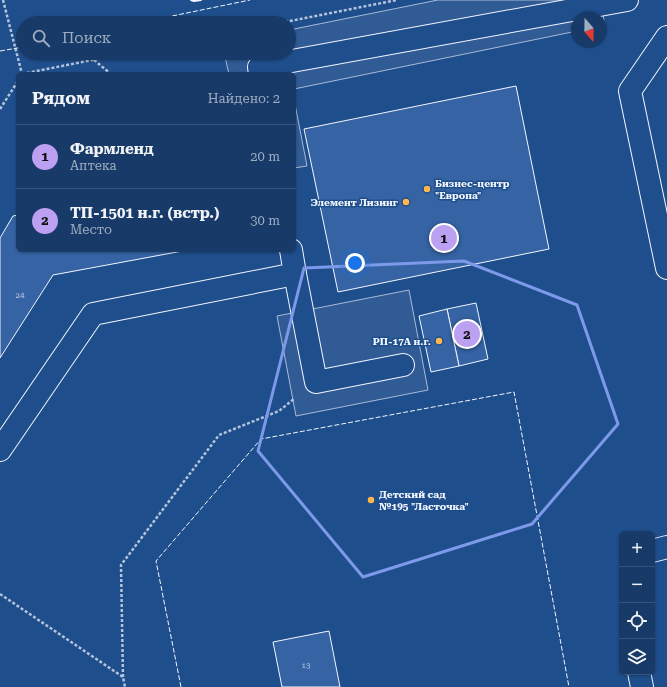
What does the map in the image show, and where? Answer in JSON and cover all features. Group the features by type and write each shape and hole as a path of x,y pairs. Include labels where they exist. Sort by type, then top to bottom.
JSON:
{"lane":[{"path":"260,72 259,67 627,0"},
{"path":"667,37 630,90 667,268"},
{"path":"291,252 316,382 403,365"},
{"path":"0,450 93,314 295,274"},
{"path":"655,550 667,547"},
{"path":"640,675 642,687"}],"path":[{"path":"4,0 16,49"},
{"path":"296,20 397,0"},
{"path":"19,60 22,72"},
{"path":"32,72 93,60 108,72"},
{"path":"0,109 16,84"},
{"path":"125,687 123,676 121,566 219,436 279,411 316,382"},
{"path":"0,594 123,676"}],"highlighted area":[{"path":"464,261 577,305 618,424 532,524 363,577 258,451 304,268"}],"shaded area":[{"path":"438,0 600,0 602,12 571,12 571,32 296,89 296,72 229,72 226,60 296,60 296,29"},
{"path":"296,109 307,166 296,168"},
{"path":"409,290 428,390 296,416 277,316"}],"building":[{"name":"Бизнес-центр \"Европа\"","path":"516,86 549,249 338,292 304,129"},
{"path":"16,215 16,252 177,252 53,275 0,358 0,238 13,216"},
{"path":"476,303 488,359 459,366 447,309"},
{"name":"РП-17А н.г.","path":"447,309 459,366 431,372 419,316"},
{"path":"329,631 340,687 282,687 273,642"}],"fence":[{"path":"172,16 250,0"},
{"path":"0,51 16,48"},
{"path":"181,687 156,561 261,439 514,392 569,687"}],"wall":[{"path":"191,0 201,0"}],"place":[{"name":"Бизнес-центр \"Европа\"","path":"427,189"},
{"name":"Элемент Лизинг","path":"406,202"},
{"name":"Фармленд","path":"444,238"},
{"name":"ТП-1501 н.г. (встр.)","path":"467,334"},
{"name":"РП-17А н.г.","path":"439,341"},
{"name":"Детский сад №195 \"Ласточка\"","path":"371,500"}]}
